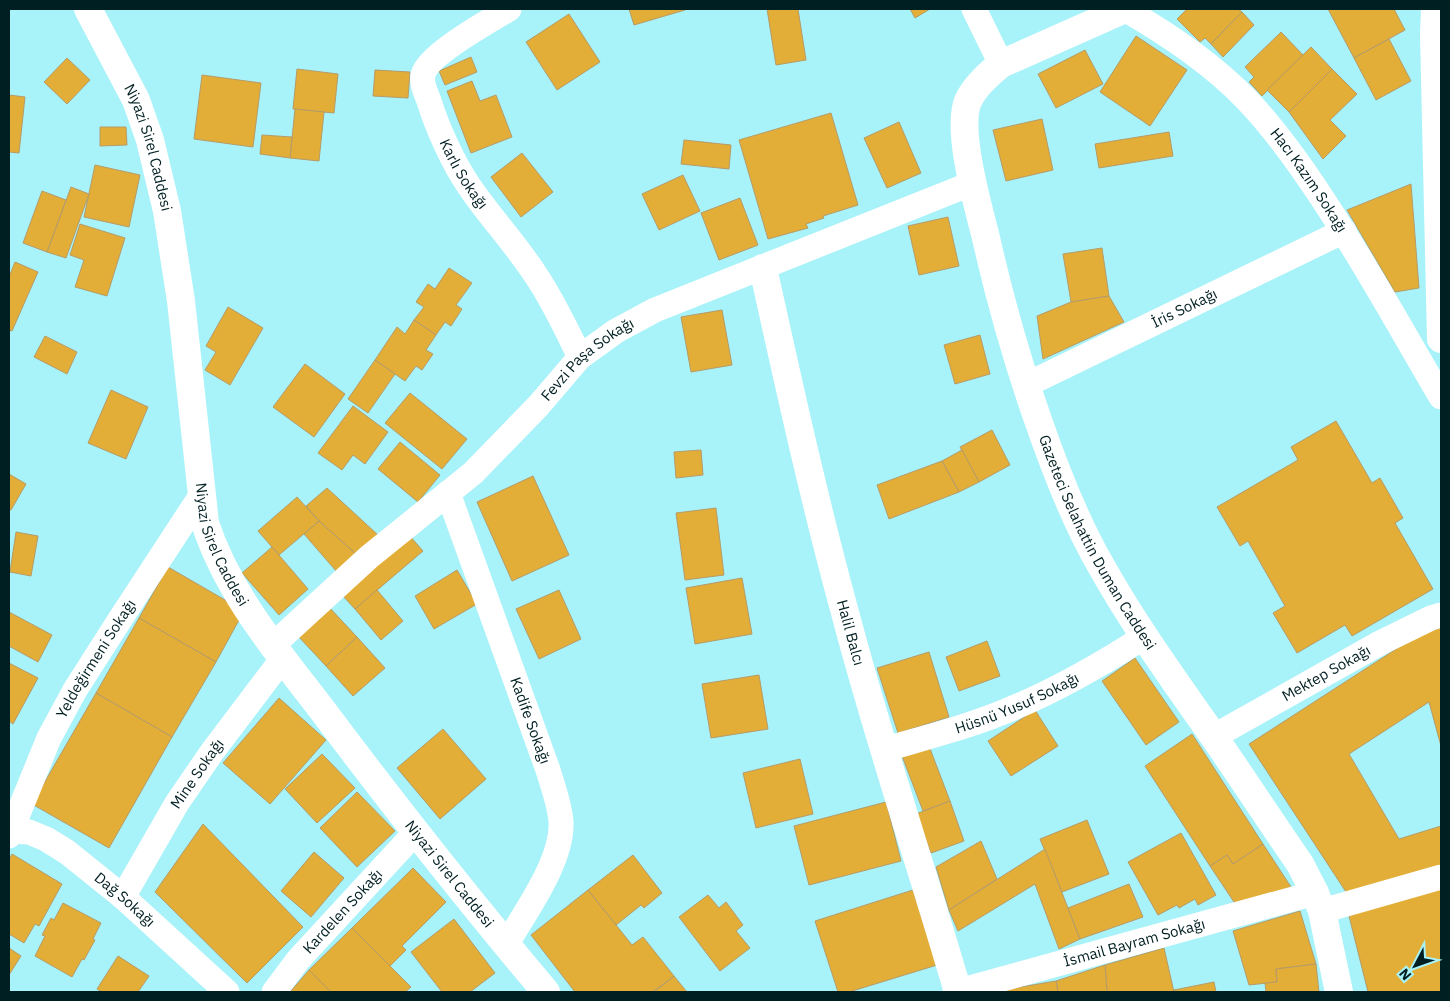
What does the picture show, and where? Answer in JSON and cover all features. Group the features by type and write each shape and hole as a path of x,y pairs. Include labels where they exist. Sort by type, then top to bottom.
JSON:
{"street":[{"name":"Niyazi Sirel Caddesi","path":"90,9 136,100 150,140 167,211 181,301 205,523 213,548 230,583 278,651 415,833 546,992"},
{"name":"Karlı Sokağı","path":"509,9 456,42 437,57 428,65 423,74 423,83 432,110 455,163 469,186 516,245 536,275 556,308 580,357"},
{"path":"974,9 1001,64"},
{"name":"Gazeteci Selahattin Duman Caddesi","path":"1124,9 1001,64 987,76 968,101 965,120 966,149 973,183 1004,313 1026,385 1054,466 1079,522 1099,563 1144,637 1300,864 1319,902 1328,934 1339,992"},
{"name":"Hacı Kazım Sokağı","path":"1124,9 1162,31 1210,66 1246,98 1276,133 1344,231 1441,397"},
{"path":"1435,9 1441,339"},
{"name":"Fevzi Paşa Sokağı","path":"278,651 369,557 472,473 514,432 580,357 616,331 680,300 973,183"},
{"name":"İris Sokağı","path":"1026,385 1344,231"},
{"name":"Halil Balcı","path":"763,268 809,473 847,620 883,750 957,992"},
{"name":"Kadife Sokağı","path":"448,493 548,770 561,823 559,844 553,863 506,945"},
{"name":"Yeldeğirmeni Sokağı","path":"10,833 49,738 75,690 202,494"},
{"name":"Mektep Sokağı","path":"1214,737 1380,643 1431,618 1441,616"},
{"name":"Hüsnü Yusuf Sokağı","path":"883,750 967,725 1013,708 1092,670 1144,637"},
{"name":"Mine Sokağı","path":"123,897 177,803 278,651"},
{"name":"Dağ Sokağı","path":"10,833 29,832 68,852 123,897 227,992"},
{"name":"Kardelen Sokağı","path":"274,992 298,960 415,833"},
{"name":"İsmail Bayram Sokağı","path":"957,992 1319,902 1441,877"}],"building":[{"path":"629,9 684,9 685,10 634,25"},
{"path":"767,9 798,9 806,60 776,65"},
{"path":"910,9 930,9 915,18"},
{"path":"1187,9 1238,9 1242,12 1211,44 1205,38 1200,42 1177,19"},
{"path":"1328,9 1394,9 1405,30 1354,58"},
{"path":"1242,12 1254,25 1223,57 1211,44"},
{"path":"569,14 600,62 557,90 526,42"},
{"path":"1281,32 1303,55 1262,96 1249,82 1254,77 1245,67"},
{"path":"1136,36 1187,70 1150,126 1100,92"},
{"path":"1389,39 1411,81 1376,100 1354,58"},
{"path":"1311,47 1332,69 1289,112 1267,90"},
{"path":"1085,50 1103,84 1056,108 1038,74"},
{"path":"471,57 477,72 445,85 439,71"},
{"path":"67,58 90,80 67,104 44,82"},
{"path":"297,69 338,74 334,113 293,109"},
{"path":"1332,69 1357,94 1330,120 1346,136 1323,159 1289,112"},
{"path":"375,70 410,72 408,98 373,96"},
{"path":"202,75 261,83 253,147 194,139"},
{"path":"472,81 480,101 496,95 512,137 471,153 447,91"},
{"path":"9,95 25,97 19,153 9,152"},
{"path":"295,109 324,112 319,161 290,158"},
{"path":"831,113 858,205 823,216 824,218 806,224 808,228 768,239 739,140"},
{"path":"1042,119 1053,170 1006,181 993,130"},
{"path":"899,122 921,173 887,188 864,138"},
{"path":"100,127 126,127 127,145 100,146"},
{"path":"1169,132 1173,156 1099,168 1095,144"},
{"path":"262,135 292,137 290,158 260,154"},
{"path":"684,140 731,145 729,169 681,164"},
{"path":"522,153 553,192 521,217 491,177"},
{"path":"95,165 140,175 129,227 84,217"},
{"path":"683,175 700,211 659,230 642,194"},
{"path":"1411,184 1419,288 1395,292 1347,210"},
{"path":"71,187 89,194 66,258 47,252"},
{"path":"42,191 66,200 47,252 23,243"},
{"path":"740,198 758,245 719,260 701,213"},
{"path":"948,217 959,266 919,275 908,226"},
{"path":"80,224 125,238 107,296 75,287 84,260 70,255"},
{"path":"1102,248 1109,296 1071,302 1063,254"},
{"path":"15,262 38,272 12,331 9,330 9,277"},
{"path":"449,268 472,283 456,305 462,309 451,326 445,322 436,335 414,320 424,307 416,302 428,284 435,289"},
{"path":"1109,296 1124,322 1043,359 1037,316 1071,302"},
{"path":"228,307 263,328 230,385 205,370 216,352 206,346"},
{"path":"722,310 732,365 691,372 681,317"},
{"path":"414,320 436,335 426,350 433,354 422,370 416,366 405,381 375,360 397,327 405,334"},
{"path":"980,335 990,374 955,384 944,345"},
{"path":"45,336 77,352 67,374 34,357"},
{"path":"375,360 395,374 368,413 348,399"},
{"path":"305,364 345,394 314,437 273,407"},
{"path":"111,390 148,407 126,459 88,443"},
{"path":"410,393 467,439 442,469 385,423"},
{"path":"353,406 388,432 365,464 353,455 342,470 318,453"},
{"path":"1336,421 1372,483 1380,478 1403,518 1395,523 1433,589 1352,636 1345,625 1297,653 1273,613 1285,606 1248,541 1240,546 1217,507 1298,460 1291,447"},
{"path":"992,430 1010,465 979,482 960,447"},
{"path":"400,442 440,475 418,502 378,469"},
{"path":"701,450 703,475 676,478 674,452"},
{"path":"962,450 979,482 959,492 942,461"},
{"path":"942,461 959,492 889,519 877,485"},
{"path":"9,474 26,484 11,510 9,509"},
{"path":"533,476 569,555 512,581 477,502"},
{"path":"327,488 378,535 357,555 319,521 306,506"},
{"path":"297,497 319,521 279,555 258,531"},
{"path":"716,508 724,575 685,580 676,513"},
{"path":"319,521 357,555 337,572 304,534"},
{"path":"16,532 38,536 31,576 10,572"},
{"path":"409,535 423,551 355,609 341,594"},
{"path":"272,547 308,589 279,615 242,573"},
{"path":"168,567 244,611 216,662 139,618"},
{"path":"457,570 477,604 434,629 415,596"},
{"path":"742,578 752,634 695,644 686,588"},
{"path":"377,590 403,621 381,640 355,609"},
{"path":"559,590 581,639 539,659 516,609"},
{"path":"328,606 357,637 326,666 297,635"},
{"path":"9,612 52,635 38,662 9,646"},
{"path":"139,618 216,662 172,737 96,693"},
{"path":"1441,628 1441,746 1429,702 1349,754 1399,839 1441,826 1441,868 1348,895 1249,744 1421,633"},
{"path":"357,637 385,668 353,696 326,666"},
{"path":"987,641 1000,676 959,691 946,657"},
{"path":"929,652 949,717 898,733 877,668"},
{"path":"1135,658 1179,722 1146,745 1102,681"},
{"path":"9,663 38,678 13,724 9,721"},
{"path":"759,675 768,729 711,738 702,684"},
{"path":"96,693 172,737 109,848 32,804"},
{"path":"279,698 326,740 270,804 223,763"},
{"path":"1035,710 1058,746 1011,776 988,741"},
{"path":"443,729 486,779 440,819 397,768"},
{"path":"1192,734 1263,844 1233,864 1227,855 1210,866 1145,766"},
{"path":"929,746 950,801 923,811 902,756"},
{"path":"322,754 355,788 317,823 285,789"},
{"path":"800,759 813,814 756,828 743,773"},
{"path":"357,792 395,831 357,867 320,828"},
{"path":"950,801 964,841 931,853 916,814"},
{"path":"886,802 901,861 809,885 794,826"},
{"path":"1087,820 1109,874 1062,892 1040,839"},
{"path":"203,824 303,927 247,983 155,892"},
{"path":"1181,833 1216,895 1198,905 1195,899 1179,908 1177,905 1158,915 1128,862"},
{"path":"981,841 997,879 949,910 936,867"},
{"path":"1263,844 1291,887 1236,905 1210,866 1227,855 1233,864"},
{"path":"1045,849 1080,939 1059,949 1035,884 958,931 949,910"},
{"path":"314,852 344,878 311,917 281,891"},
{"path":"12,854 62,884 39,926 35,924 24,943 9,934 9,860"},
{"path":"633,855 662,893 644,908 641,905 616,925 588,890"},
{"path":"413,868 446,902 402,946 406,950 390,966 352,928"},
{"path":"1129,884 1143,917 1080,939 1068,908"},
{"path":"1441,888 1441,992 1368,992 1348,912"},
{"path":"588,890 632,945 643,937 674,976 653,992 575,992 531,935"},
{"path":"913,890 937,965 849,992 838,992 815,921"},
{"path":"708,895 719,908 726,902 743,925 736,931 750,948 720,971 679,917"},
{"path":"63,903 101,923 93,939 95,940 72,977 35,956 45,936 42,935 51,918 54,920"},
{"path":"1300,911 1316,964 1276,969 1277,982 1249,985 1233,931"},
{"path":"454,919 495,973 470,992 442,992 411,952"},
{"path":"352,928 411,987 405,992 331,992 309,970"},
{"path":"9,948 21,956 9,975"},
{"path":"1164,948 1174,992 1107,992 1105,965"},
{"path":"118,956 149,976 138,992 102,992 97,989"},
{"path":"1316,964 1319,992 1266,992 1265,983 1277,982 1276,969"},
{"path":"1105,965 1107,992 1058,992 1056,981"},
{"path":"309,970 331,992 290,992"},
{"path":"674,976 687,992 653,992 663,985"},
{"path":"1056,981 1058,992 991,992"},
{"path":"1214,982 1216,992 1174,992 1174,990"}]}
